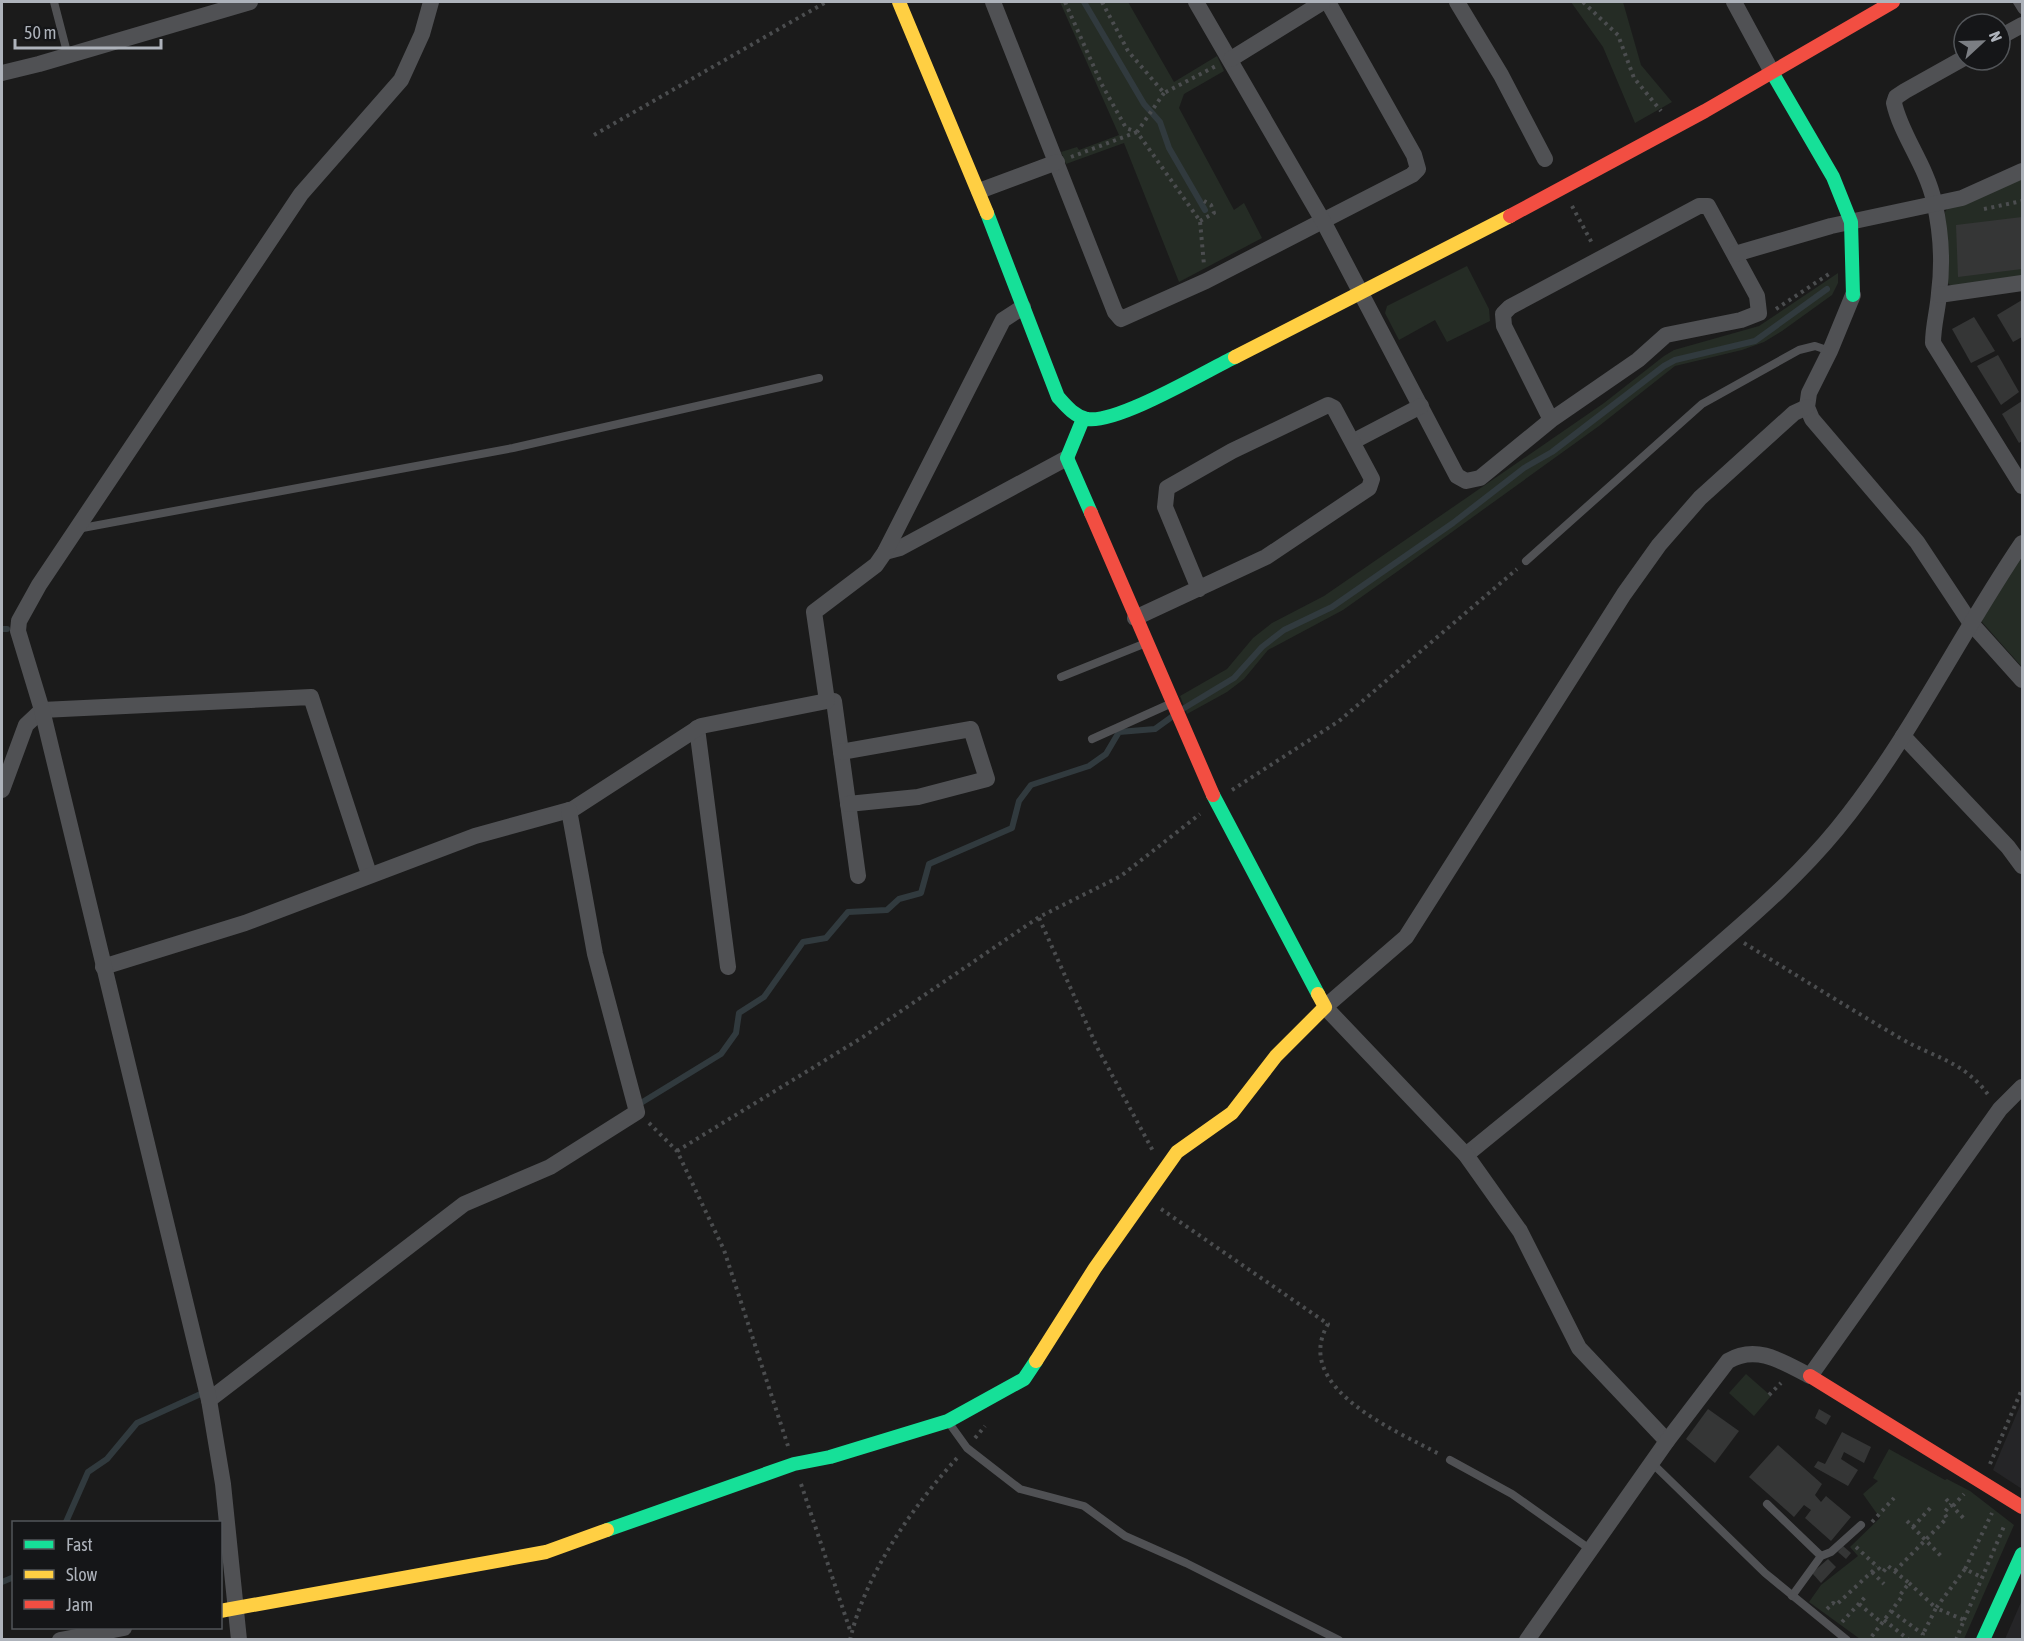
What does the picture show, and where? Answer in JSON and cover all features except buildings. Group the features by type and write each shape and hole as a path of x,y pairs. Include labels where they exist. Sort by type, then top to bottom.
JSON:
{"street":[{"path":"2,73 68,56 250,2"},
{"path":"239,1640 228,1610 223,1484 209,1400 42,710 22,650 19,621 39,585 216,317 301,194 401,80 422,34 431,2"},
{"path":"899,2 979,191 1058,397 1067,409 1083,419 1096,421 1126,411 1362,294 1773,74 1893,2"},
{"path":"993,2 1115,312 1121,319 1206,281 1412,175 1418,169 1414,155 1326,2 1231,59"},
{"path":"1196,2 1323,221 1457,476 1466,481 1479,478 1551,420 1638,360 1666,335 1741,320 1759,313 1757,296 1708,206 1699,206 1510,307 1503,314 1504,326 1551,420"},
{"path":"1457,2 1501,75 1545,159"},
{"path":"1734,2 1833,177 1851,222 1853,295 1830,351 1809,393 1807,407 1821,433 1917,542 1970,622 2022,680"},
{"path":"1952,64 1905,90 1896,97 1894,103 1929,179 1935,203 1942,259 1933,343 2022,486"},
{"path":"979,191 1057,162"},
{"path":"1735,254 1851,222 1962,198 2022,171"},
{"path":"1939,295 2022,283"},
{"path":"827,701 814,612 876,565 885,552 1003,320 1023,307"},
{"path":"1135,618 1199,589 1266,557 1369,488 1372,479 1339,413 1328,405 1232,452 1167,488 1164,507 1199,589"},
{"path":"1354,441 1421,406"},
{"path":"228,1610 546,1552 794,1464 830,1457 948,1421 1024,1379 1095,1268 1177,1152 1232,1113 1276,1056 1325,1007 1406,937 1624,594 1659,546 1700,498 1794,413 1807,407"},
{"path":"1083,419 1067,458 1216,801 1325,1007 1466,1155 1520,1231 1579,1348 1667,1441"},
{"path":"885,552 900,548 1067,458"},
{"path":"1466,1155 1670,988 1780,890 1836,831 1903,735 1970,622 2022,543"},
{"path":"2,790 26,724 42,710 311,697 369,874"},
{"path":"103,967 245,923 369,874 475,836 569,810 697,728 797,705 827,701 834,701 858,876"},
{"path":"697,728 728,967"},
{"path":"841,752 971,729 987,779 918,797 848,804"},
{"path":"1903,735 2008,847 2022,866"},
{"path":"209,1400 464,1204 550,1167 637,1112 595,954 569,810"},
{"path":"1810,1376 2000,1109 2022,1087"},
{"path":"1527,1640 1667,1441 1728,1361 1739,1355 1750,1353 1771,1357 1810,1376 2022,1508"},
{"path":"1983,1640 2022,1554"},
{"path":"60,1640 101,1630 121,1632"}],"lane":[{"path":"54,2 68,56"},
{"path":"2018,2 2022,10"},
{"path":"1526,561 1702,404 1799,350 1815,346 1830,351"},
{"path":"77,529 513,448 819,378"},
{"path":"1061,677 1147,643"},
{"path":"1092,740 1172,703"},
{"path":"948,1421 966,1448 1020,1489 1084,1506 1125,1536 1186,1563 1339,1640"},
{"path":"1450,1460 1512,1494 1592,1550"},
{"path":"1653,1464 1736,1546 1792,1596 1847,1640"},
{"path":"1767,1504 1821,1556"},
{"path":"1792,1596 1821,1556 1831,1552 1861,1525"}],"path":[{"path":"594,135 826,2"},
{"path":"1065,2 1101,83 1126,128 1137,132 1200,221 1206,281"},
{"path":"1102,2 1128,51 1164,93"},
{"path":"1583,2 1618,35 1634,78 1664,114"},
{"path":"1057,162 1137,132 1164,93 1231,59"},
{"path":"1200,221 1214,213 1211,205 1204,201"},
{"path":"1571,204 1600,259"},
{"path":"1759,313 1772,311 1836,270"},
{"path":"677,1151 863,1037 1039,917 1121,876 1216,801 1339,721 1526,561"},
{"path":"1039,917 1098,1049 1163,1170"},
{"path":"1730,935 1903,1040 1961,1066 1978,1081 2000,1109"},
{"path":"637,1112 677,1151 724,1250 851,1633"},
{"path":"1144,1198 1328,1324 1323,1334 1323,1356 1328,1377 1339,1392 1354,1407 1450,1460"},
{"path":"1769,1395 1781,1383"},
{"path":"1982,1481 2022,1389"},
{"path":"850,1640 875,1575 904,1525 988,1422"},
{"path":"1895,1571 1947,1518 1944,1513 1965,1494"},
{"path":"1861,1525 1865,1529 1894,1498"},
{"path":"1946,1499 1966,1521"},
{"path":"1913,1527 1933,1505"},
{"path":"1920,1640 1936,1608 1965,1569 1993,1512"},
{"path":"1907,1521 1927,1539 1941,1556"},
{"path":"1956,1640 2005,1524"},
{"path":"1847,1538 1883,1572 1888,1566 1936,1608 1964,1620"},
{"path":"1826,1610 1833,1603 1836,1605 1877,1567"},
{"path":"1965,1569 1981,1577"},
{"path":"1872,1572 1884,1584"},
{"path":"1869,1640 1892,1611 1909,1583"},
{"path":"1841,1623 1867,1595"},
{"path":"1860,1604 1909,1640"},
{"path":"1892,1611 1923,1634"}],"shaded area":[{"path":"1060,2 1128,2 1174,82 1217,56 1224,71 1184,94 1179,108 1234,210 1244,203 1262,238 1179,282 1124,143 1066,164 1061,152 1077,147 1079,150 1119,135"},
{"path":"1571,2 1623,2 1641,65 1672,102 1635,123 1603,47"},
{"path":"2022,171 2022,281 1958,290 1946,282 1945,212 1950,205"},
{"path":"1467,266 1489,309 1490,321 1447,342 1435,320 1399,340 1385,313 1387,306"},
{"path":"1838,273 1838,283 1832,295 1782,331 1764,342 1742,350 1675,366 1599,426 1398,571 1343,610 1268,650 1244,679 1227,692 1187,714 1180,696 1227,669 1253,638 1272,623 1324,596 1604,403 1664,356 1674,350 1759,326"},
{"path":"2022,555 2022,667 1982,622 1983,610"},
{"path":"1746,1374 1771,1396 1754,1416 1729,1393"},
{"path":"2022,1401 2022,1489 1993,1470"},
{"path":"1889,1449 1970,1491 2014,1525 1964,1639 1860,1639 1809,1602 1821,1585 1858,1556 1850,1547 1880,1518 1863,1494 1878,1481 1873,1478"},
{"path":"2022,1600 2022,1639 2005,1639"}],"waterway":[{"path":"1084,2 1144,104 1160,122 1169,148 1205,210"},
{"path":"1181,710 1234,678 1262,647 1284,630 1332,607 1453,523 1524,468 1552,452 1664,366 1675,360 1755,341 1827,289"},
{"path":"2,629 7,629"},
{"path":"636,1106 721,1054 736,1033 739,1013 764,997 803,942 826,938 848,912 887,910 899,899 921,893 929,864 1012,828 1019,801 1031,785 1089,766 1106,754 1119,732 1155,729 1173,716"},
{"path":"66,1521 88,1472 107,1459 137,1423 205,1392"},
{"path":"2,1582 12,1578"}],"traffic: fast":[{"path":"1773,74 1833,177 1851,222 1853,295"},
{"path":"987,213 1058,397 1078,416 1087,419 1118,414 1139,406 1235,357"},
{"path":"1083,419 1067,458 1091,513"},
{"path":"1213,795 1318,994"},
{"path":"607,1530 794,1464 830,1457 948,1421 1024,1379 1036,1361"},
{"path":"1983,1640 2022,1554"}],"traffic: slow":[{"path":"899,2 987,213"},
{"path":"1235,357 1510,216"},
{"path":"1036,1361 1095,1268 1177,1152 1232,1113 1276,1056 1325,1007 1318,994"},
{"path":"222,1611 546,1552 607,1530"}],"traffic: jam":[{"path":"1510,216 1705,111 1893,2"},
{"path":"1091,513 1213,795"},
{"path":"1810,1376 2022,1507"}]}
